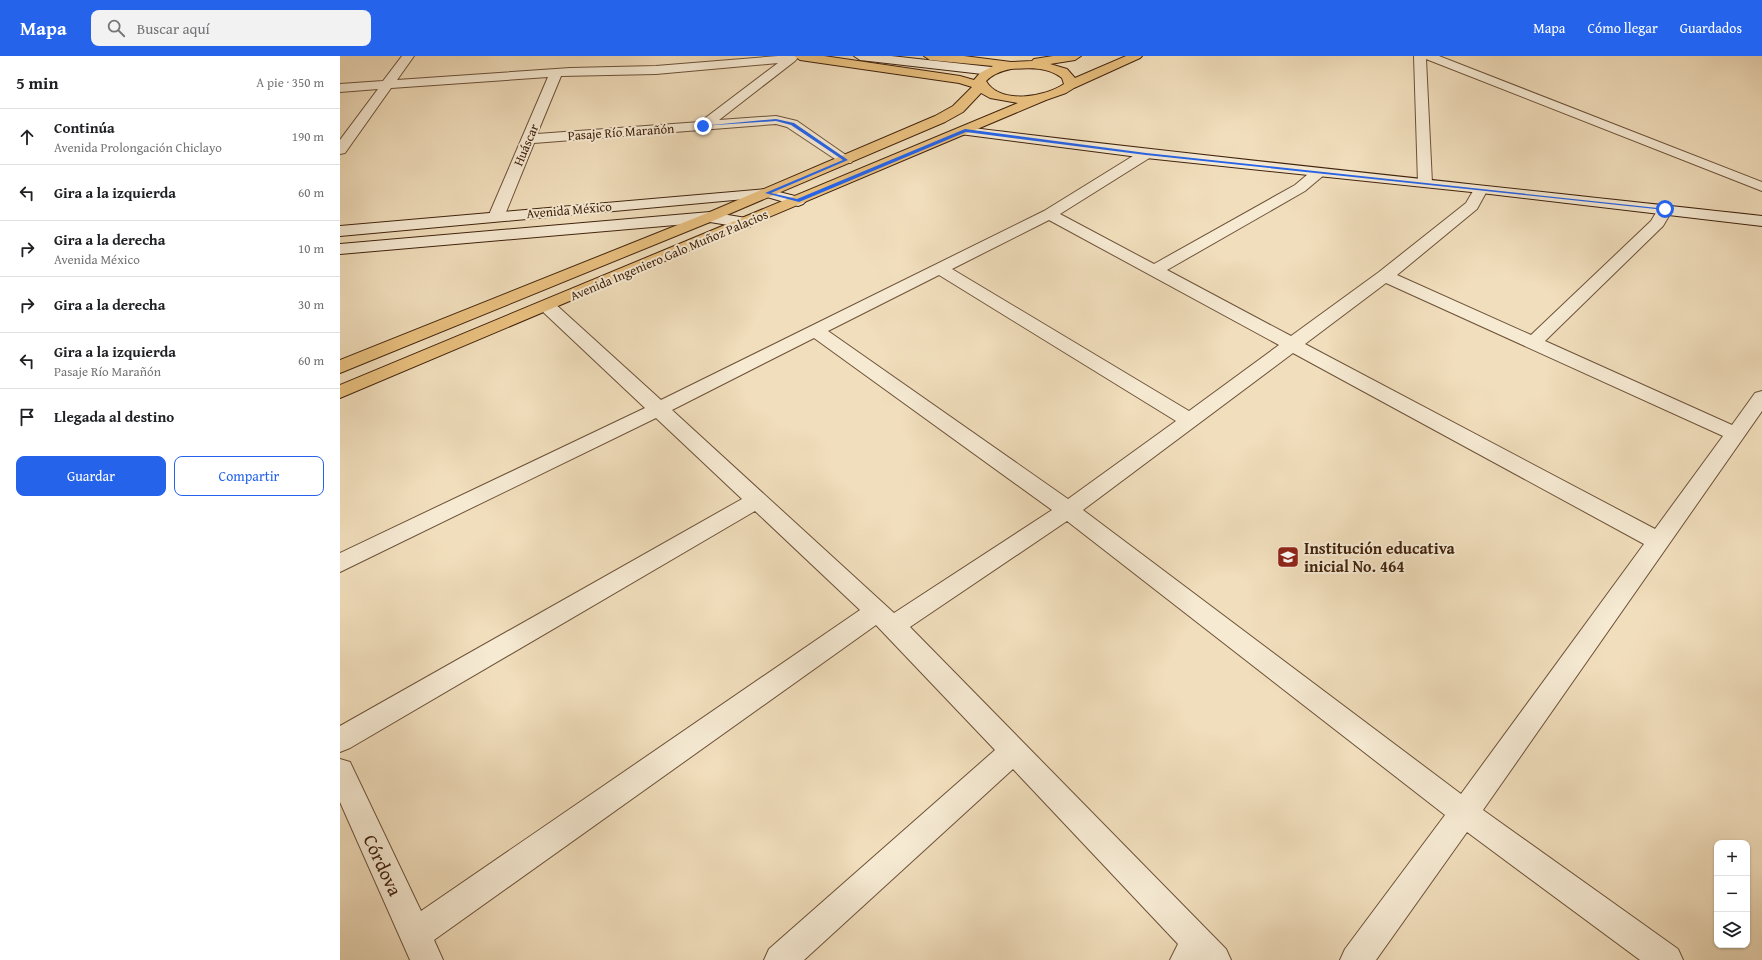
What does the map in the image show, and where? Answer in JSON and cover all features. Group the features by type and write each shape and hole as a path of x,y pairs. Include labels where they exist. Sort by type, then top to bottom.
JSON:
{"main road":[{"path":"800,56 960,80 981,86 992,94 1010,98 1041,98 1060,93 1070,85 1136,56"},
{"path":"930,56 1017,65 1045,66 1057,69 1066,74 1070,79 1070,85"},
{"path":"990,71 1017,65 1075,56"},
{"name":"Avenida Ingeniero Galo Muñoz Palacios","path":"340,367 767,193 940,119 958,109 981,86 980,81 990,71"},
{"name":"Avenida Ingeniero Galo Muñoz Palacios","path":"340,392 1041,98"}],"street":[{"path":"340,150 408,56"},
{"path":"340,88 556,73 684,61 697,56"},
{"path":"556,73 656,70 772,61 794,56"},
{"path":"703,126 794,56"},
{"path":"860,56 990,71"},
{"path":"1420,56 1425,183"},
{"path":"1428,56 1762,187"},
{"name":"Huáscar","path":"496,217 556,73"},
{"name":"Pasaje Río Marañón","path":"529,139 776,120 792,124 846,160"},
{"path":"965,130 1146,154 1481,188 1762,221"},
{"path":"340,563 658,408 1049,214 1146,154"},
{"path":"1155,270 1300,188 1319,172"},
{"path":"421,947 885,618 1068,510 1385,276 1472,206 1481,188"},
{"name":"Avenida México","path":"340,231 767,193 798,201"},
{"path":"1533,343 1658,223 1665,209"},
{"path":"1049,214 1658,541"},
{"name":"Avenida México","path":"340,249 710,216 746,223"},
{"path":"939,268 1190,420"},
{"path":"1385,276 1735,434"},
{"path":"547,306 885,618 1014,751 1200,954"},
{"path":"814,330 1068,510 1464,813 1667,960"},
{"path":"1356,960 1464,813 1762,397"},
{"path":"340,740 756,500"},
{"path":"780,960 1014,751"},
{"name":"Córdova","path":"340,771 421,947"}],"place":[{"name":"Institución educativa inicial No. 464","path":"1288,557"}],"route":[{"path":"703,126 776,120 792,124 806,132 846,160 767,193 798,201 965,130 1146,154 1481,188 1665,209"}]}
